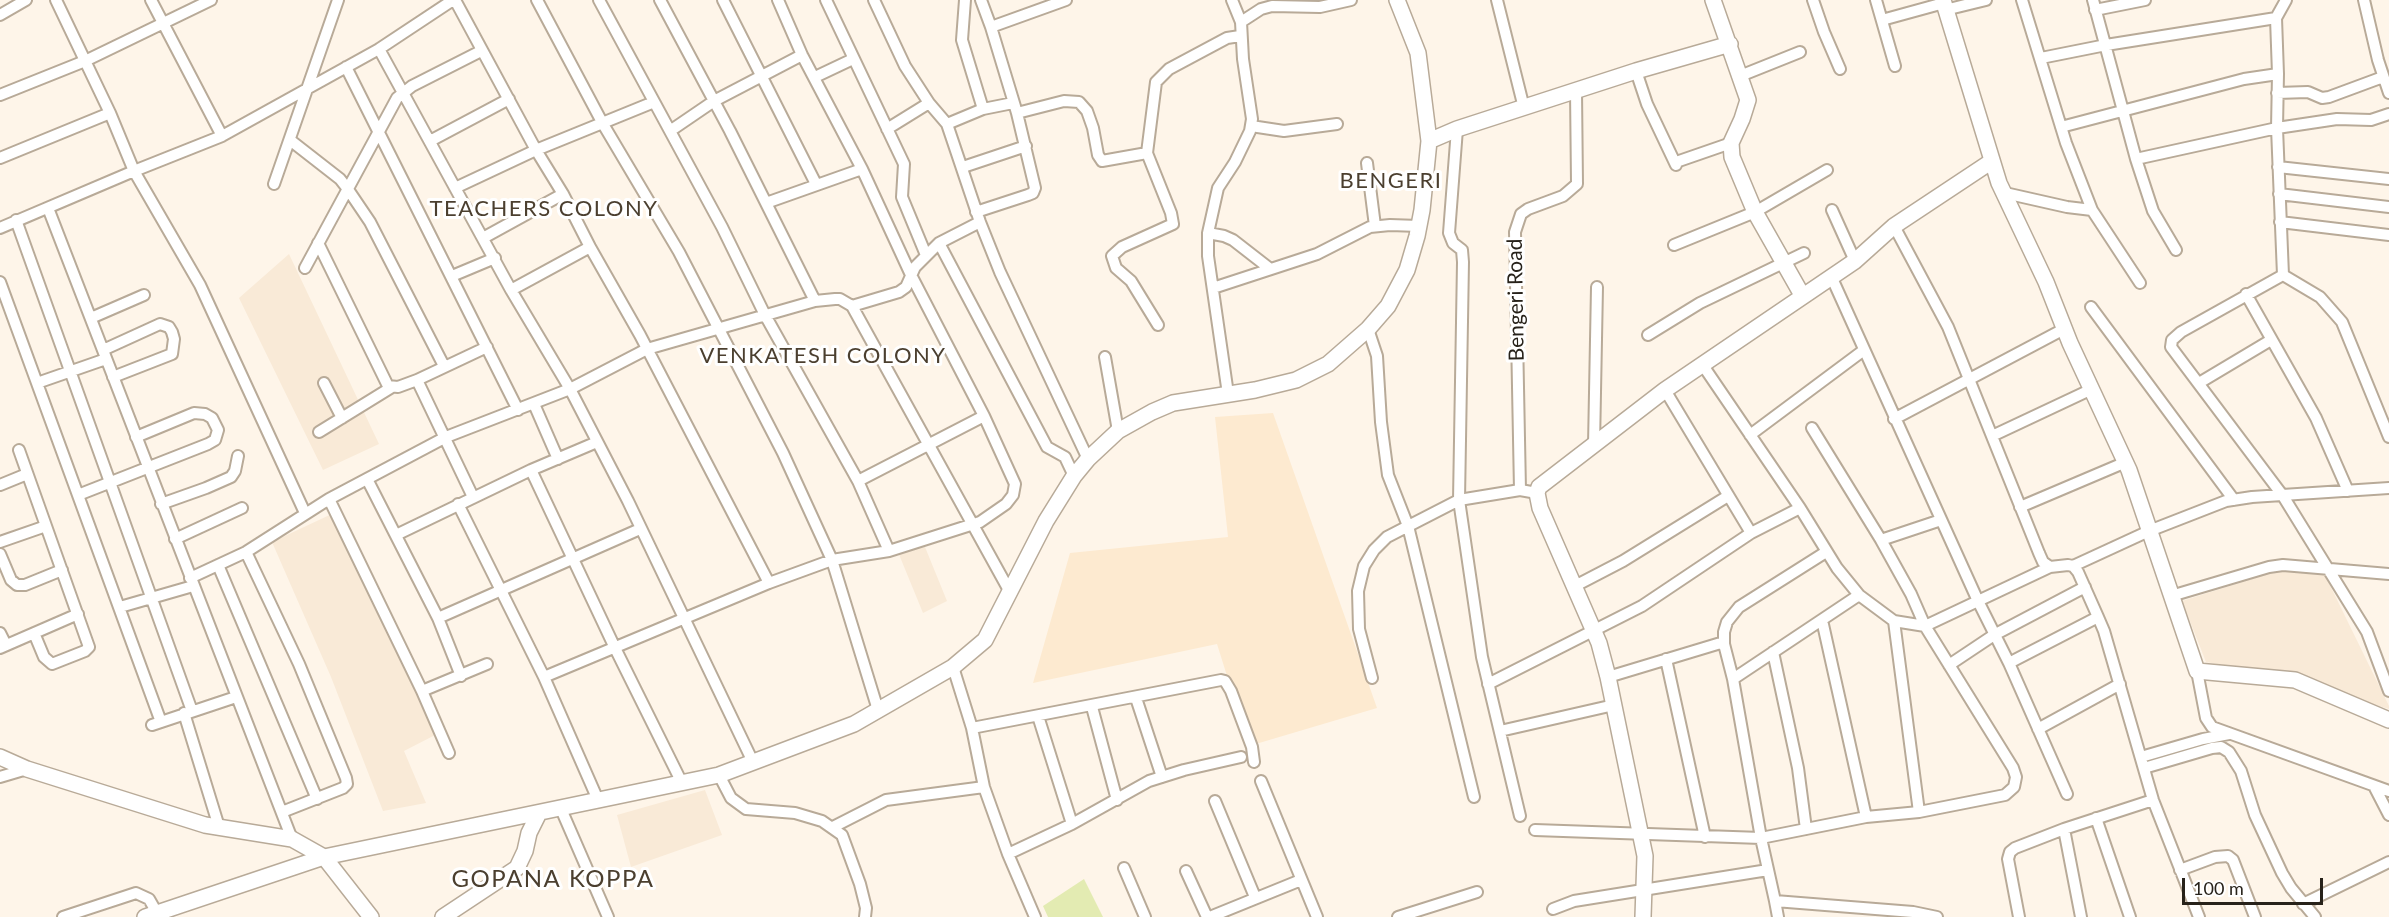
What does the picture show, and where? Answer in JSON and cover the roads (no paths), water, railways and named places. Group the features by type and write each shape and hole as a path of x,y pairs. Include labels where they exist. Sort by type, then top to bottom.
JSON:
{"street":[{"path":"0,15 26,0"},
{"path":"56,0 110,113 134,171 200,285 305,513"},
{"path":"152,0 222,136"},
{"path":"0,95 85,61 212,0"},
{"path":"274,184 338,0"},
{"path":"0,228 222,136 379,49 454,0 647,349 769,583"},
{"path":"537,0 603,124 679,252 783,453 832,560 878,710"},
{"path":"599,0 722,227 765,315 858,481 889,551"},
{"path":"660,0 815,301"},
{"path":"723,0 816,184"},
{"path":"544,677 769,583 832,560 889,551 981,522 1006,504 1016,489 1014,479 984,416 911,275 862,169 802,55 778,0"},
{"path":"826,0 904,164 902,197 926,255"},
{"path":"874,0 905,66 929,104 947,124 978,217 1005,282 1088,459"},
{"path":"965,0 962,40 983,109"},
{"path":"852,306 899,292 906,287 911,275 926,255 939,243 978,217 1035,191 1026,146 981,0"},
{"path":"991,27 1066,0"},
{"path":"1228,394 1208,256 1208,233 1218,188 1245,146 1251,126 1240,36 1241,22 1232,0"},
{"path":"1241,22 1261,9 1272,6 1320,7 1352,0"},
{"path":"63,917 136,893 149,899 151,915 324,857 561,809 681,781 719,775 854,724 953,667 985,640 1046,521 1074,476 1088,459 1118,431 1163,407 1281,385 1296,380 1328,364 1368,329 1388,306 1407,270 1419,226 1429,141 1418,53 1397,0"},
{"path":"1497,0 1524,108"},
{"path":"1713,0 1748,100 1743,119 1731,143 1732,157 1755,212 1802,295"},
{"path":"1813,0 1840,69"},
{"path":"1876,0 1895,66"},
{"path":"1882,20 1944,4 1986,0"},
{"path":"2022,0 2061,127 2092,210 2140,283"},
{"path":"2145,0 2094,5 2125,111 2136,159 2153,211 2176,250"},
{"path":"2283,275 2278,167 2276,18 2286,0"},
{"path":"2364,0 2384,58 2384,77 2389,93"},
{"path":"1944,4 1992,161 2046,282 2064,329 2126,462 2197,671 2209,723 2212,727 2229,734 2389,791"},
{"path":"2041,58 2106,45 2276,18"},
{"path":"1158,324 1138,291 1116,268 1112,256 1122,247 1173,224 1171,213 1147,153 1156,82 1169,69 1227,39 1240,36"},
{"path":"1429,141 1457,129 1636,71 1730,44"},
{"path":"379,49 511,290 570,389 753,762"},
{"path":"304,268 397,98 403,92 482,51"},
{"path":"1740,76 1800,52"},
{"path":"670,131 714,101 802,55"},
{"path":"814,77 853,59"},
{"path":"346,67 518,410"},
{"path":"1636,71 1654,120 1677,163 1731,143"},
{"path":"2061,127 2244,79 2278,74"},
{"path":"2277,93 2308,92 2322,98 2329,98 2384,77"},
{"name":"Bengeri Road","path":"1520,490 1515,232 1521,214 1528,209 1563,196 1577,184 1576,91"},
{"path":"429,141 509,99"},
{"path":"947,124 983,109 1015,108 1064,101 1079,102 1087,111 1098,155 1102,161 1147,153"},
{"path":"455,188 536,150 654,102"},
{"path":"887,129 929,104"},
{"path":"0,158 110,113"},
{"path":"2136,159 2277,128 2337,119 2371,120 2389,114"},
{"path":"1251,126 1284,131 1337,124"},
{"path":"1457,129 1449,233 1453,243 1462,250 1463,262 1459,500 1482,657 1520,816"},
{"path":"290,140 340,179 347,188 370,222 444,366"},
{"path":"963,167 1026,146"},
{"path":"1643,917 1645,856 1608,677 1593,630 1540,508 1537,493 1542,483 1665,390 1855,261 1894,226 1992,161"},
{"path":"1367,163 1375,226"},
{"path":"2278,167 2389,178"},
{"path":"766,203 862,169"},
{"path":"1674,245 1755,212 1827,170"},
{"path":"2005,193 2067,207 2092,210"},
{"path":"483,238 563,194"},
{"path":"2279,194 2389,207"},
{"path":"48,207 292,839"},
{"path":"1832,210 1855,261"},
{"path":"16,220 154,598 219,827"},
{"path":"2280,222 2389,235"},
{"path":"1214,288 1317,254 1357,231 1375,226 1419,226"},
{"path":"1894,226 1948,327 2039,553 2043,562 2050,567"},
{"path":"1208,233 1233,240 1269,268"},
{"path":"318,243 382,375 388,386 392,387"},
{"path":"939,243 1047,447 1065,457 1074,476"},
{"path":"511,290 590,247"},
{"path":"1648,335 1700,303 1804,253"},
{"path":"452,276 495,258"},
{"path":"2283,275 2181,332 2172,340 2171,346 2283,496 2367,632 2389,691"},
{"path":"2283,275 2320,297 2342,322 2389,430"},
{"path":"1830,276 2067,794"},
{"path":"0,282 120,607 156,723 236,697"},
{"path":"1594,445 1597,287"},
{"path":"2246,294 2316,418 2348,491"},
{"path":"91,318 144,295"},
{"path":"120,607 154,598 191,582 218,565 246,552 329,499 446,437 570,389 647,349 717,327 815,301 840,299 852,306 927,446 1010,592"},
{"path":"2091,307 2234,500"},
{"path":"37,383 71,371 160,324 169,327 174,339 172,354 113,377"},
{"path":"1368,329 1377,356 1381,422 1388,475 1408,526 1474,797"},
{"path":"1894,419 1970,381 2064,329"},
{"path":"2199,383 2271,340"},
{"path":"319,432 392,387 417,380 487,347"},
{"path":"1750,435 1864,350"},
{"path":"1105,357 1118,431"},
{"path":"1702,364 1800,508 1826,552 1859,595 1894,621 1925,626 2050,567 2073,566 2149,531 2234,500 2389,488"},
{"path":"417,380 473,497"},
{"path":"324,383 342,418"},
{"path":"1992,435 2092,389"},
{"path":"1665,390 1751,533"},
{"path":"534,404 558,459"},
{"path":"78,495 148,469 215,440 218,436 216,424 205,414 194,413 136,437"},
{"path":"858,481 984,416"},
{"path":"1535,830 1762,841 1866,817 1919,812 2005,795 2016,784 2013,768 1925,626 1911,594 1881,540 1812,428"},
{"path":"396,535 531,470 597,442"},
{"path":"19,450 90,644 86,651 52,664 44,657 34,633"},
{"path":"161,504 231,477 235,471 238,456"},
{"path":"2020,507 2126,462"},
{"path":"531,470 681,781"},
{"path":"0,485 27,474"},
{"path":"367,478 438,618 460,676"},
{"path":"1372,678 1359,629 1358,591 1364,566 1374,550 1387,537 1459,500 1520,490 1537,493"},
{"path":"1574,587 1623,561 1728,496"},
{"path":"329,499 422,691 449,753"},
{"path":"458,504 544,677 598,800"},
{"path":"175,539 242,508"},
{"path":"1488,684 1642,606 1751,533 1800,508"},
{"path":"1881,540 1941,520"},
{"path":"0,542 46,526"},
{"path":"438,618 640,529"},
{"path":"246,552 299,664 347,784 343,788 282,812"},
{"path":"1778,917 1724,642 1727,622 1739,608 1826,552"},
{"path":"0,554 11,580 16,585 25,585 62,570"},
{"path":"218,565 317,799"},
{"path":"2073,566 2078,572 2098,617 2153,800 2199,917"},
{"path":"2170,596 2269,567 2298,566 2389,574"},
{"path":"1949,665 1994,634 2085,587"},
{"path":"1733,679 1859,595"},
{"path":"0,633 3,646 78,614"},
{"path":"2009,663 2098,617"},
{"path":"1822,620 1866,817"},
{"path":"1894,621 1919,812"},
{"path":"1608,677 1724,642"},
{"path":"1773,652 1798,768 1806,829"},
{"path":"1666,659 1705,837"},
{"path":"422,691 487,664"},
{"path":"953,667 972,728 984,787 1008,854 1035,917"},
{"path":"2197,671 2295,680 2389,720"},
{"path":"972,728 1092,707 1208,682 1225,681 1252,747 1254,762"},
{"path":"2038,729 2120,684"},
{"path":"1136,698 1162,777"},
{"path":"1500,731 1614,705"},
{"path":"1092,707 1117,800"},
{"path":"1038,716 1072,824"},
{"path":"2143,763 2203,739 2229,734"},
{"path":"2143,763 2212,747 2221,747 2229,752 2241,771 2255,815 2282,873 2303,904 2315,917"},
{"path":"0,757 27,769 149,808 219,827 292,839 324,857 367,916"},
{"path":"1008,854 1162,777 1241,757"},
{"path":"0,777 27,769"},
{"path":"719,775 731,798 746,809 795,813 833,827 842,835 860,884 866,917"},
{"path":"1261,781 1317,917"},
{"path":"2374,786 2389,815"},
{"path":"833,827 886,800 984,787"},
{"path":"2019,917 2008,859 2010,852 2064,829 2153,800"},
{"path":"1215,801 1255,897"},
{"path":"561,809 608,917"},
{"path":"443,917 517,868 525,851 529,833 539,813"},
{"path":"2096,818 2127,916"},
{"path":"2064,829 2081,917"},
{"path":"2180,870 2215,857 2228,856 2233,860 2255,917"},
{"path":"2303,904 2389,862"},
{"path":"1553,909 1574,901 1768,867"},
{"path":"1124,868 1145,917"},
{"path":"1186,871 1208,917 1301,880"},
{"path":"1398,917 1477,892"},
{"path":"1775,901 1913,912 1937,917"}],"district":[{"name":"BENGERI","path":"1391,181"},
{"name":"TEACHERS COLONY","path":"544,209"},
{"name":"VENKATESH COLONY","path":"823,356"},
{"name":"GOPANA KOPPA","path":"553,879"}]}
